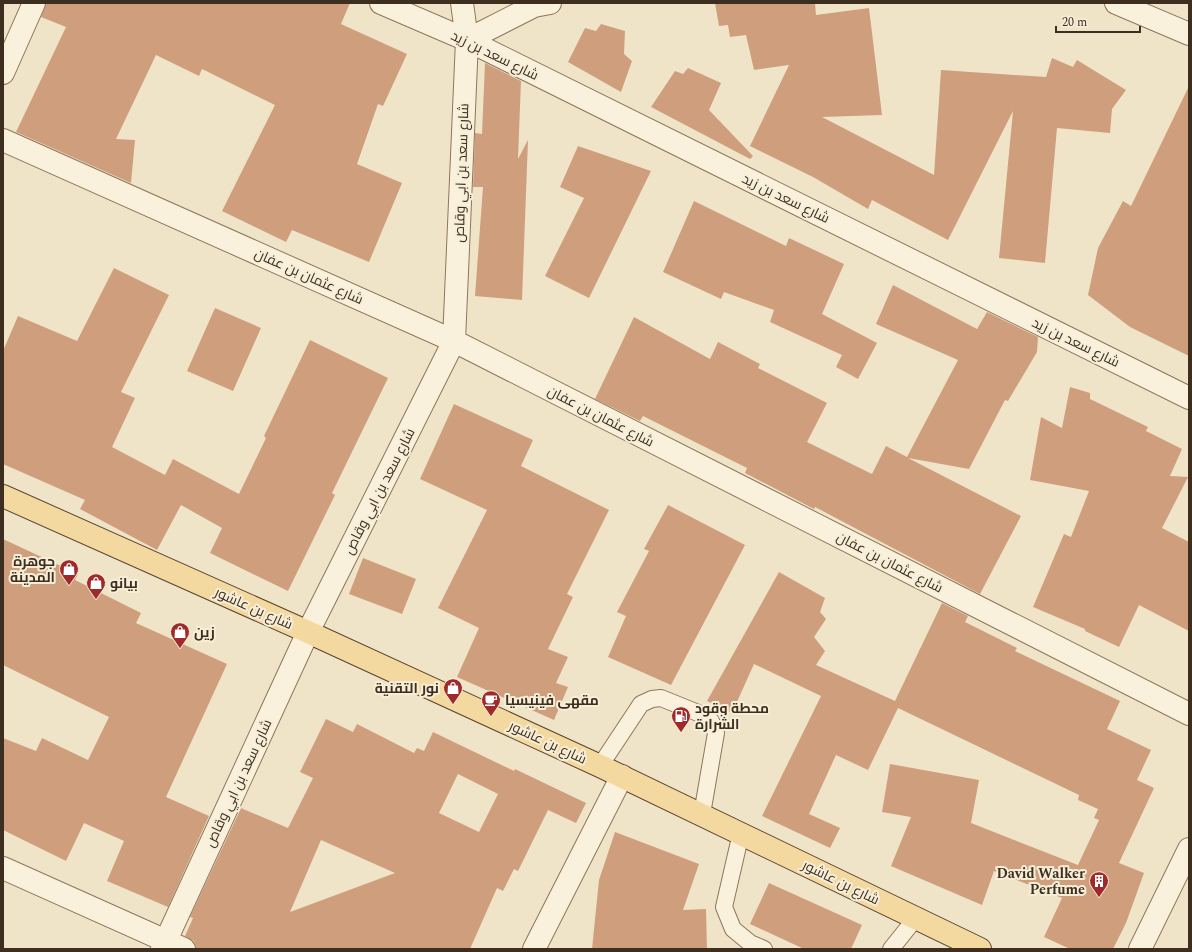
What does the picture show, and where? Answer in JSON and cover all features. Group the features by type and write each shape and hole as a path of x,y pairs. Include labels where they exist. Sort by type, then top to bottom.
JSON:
{"main road":[{"name":"شارع بن عاشور","path":"3,496 308,632 622,776 915,919 980,949"}],"street":[{"path":"3,74 34,3"},
{"name":"شارع سعد بن زيد","path":"381,3 467,40 1189,398"},
{"name":"شارع سعد بن ابي وقاص","path":"170,946 308,632 454,341 467,40 462,3"},
{"path":"467,40 534,6 550,3"},
{"path":"1116,3 1189,34"},
{"name":"شارع عثمان بن عفان","path":"3,140 454,341 1189,714"},
{"path":"534,949 622,776"},
{"path":"1140,949 1189,849"},
{"path":"3,868 170,946"}],"lane":[{"path":"600,766 642,704 661,698 703,715 711,721 716,733 702,814"},
{"path":"741,833 724,907 733,929 750,943 764,949"},
{"path":"891,949 915,919"}],"building":[{"path":"46,3 350,3 341,24 407,54 383,106 378,104 357,164 402,183 369,262 292,230 286,242 222,211 275,105 202,69 199,76 156,55 116,139 135,140 131,183 16,132 66,27 41,17"},
{"path":"715,3 815,3 816,15 869,8 882,115 822,117 934,175 941,70 1046,77 1052,58 1073,67 1077,60 1126,90 1112,109 1110,133 1057,128 1045,263 999,258 1013,111 948,240 872,200 868,209 813,177 750,146 789,65 754,70 746,35 730,37 728,25 719,26"},
{"path":"601,24 625,31 624,54 632,61 621,92 568,62 585,28 596,31"},
{"path":"485,63 521,81 518,159 528,140 522,300 475,296 483,187 473,187 475,133 482,134"},
{"path":"688,68 721,83 709,110 753,156 750,159 651,107 675,71 683,74"},
{"path":"1189,86 1189,356 1130,327 1088,295 1098,248 1123,201 1131,206"},
{"path":"578,146 651,171 589,298 545,276 584,198 560,187"},
{"path":"694,201 786,246 789,238 844,264 822,314 877,343 858,379 836,367 842,355 770,322 774,310 724,292 721,299 663,272"},
{"path":"114,268 169,295 121,392 135,398 112,447 165,475 173,459 239,494 266,438 264,436 310,340 388,378 332,493 335,495 288,591 210,553 222,528 181,505 157,550 80,509 85,500 3,464 3,351 18,316 77,341"},
{"path":"893,285 977,329 987,312 1038,337 1037,352 1008,401 1005,400 969,469 908,458 1021,516 980,594 815,507 814,509 745,473 747,468 643,416 640,421 595,399 634,317 710,359 718,342 760,364 758,368 827,403 807,442 872,474 886,446 907,457 958,360 876,324"},
{"path":"215,308 261,328 233,391 187,371"},
{"path":"1070,387 1090,393 1090,399 1148,427 1146,431 1182,449 1170,476 1188,477 1162,528 1189,542 1189,631 1139,605 1119,647 1085,631 1085,629 1033,607 1064,534 1071,537 1089,491 1030,480 1041,417 1062,428"},
{"path":"454,404 533,440 521,466 609,510 567,594 573,597 548,649 568,657 556,683 568,687 554,720 457,677 479,628 438,608 487,510 420,479"},
{"path":"668,505 745,545 671,685 608,657 626,616 617,612 649,551 644,549"},
{"path":"3,539 78,574 75,580 141,613 136,623 227,664 166,797 209,816 168,907 107,881 124,841 84,823 66,861 3,830 3,738 36,751 42,738 88,760 109,717 3,665"},
{"path":"363,558 416,579 402,614 349,594"},
{"path":"779,572 825,598 820,612 826,619 814,637 825,651 816,665 895,701 942,603 968,616 965,622 1017,648 1015,651 1120,701 1107,729 1151,750 1137,780 1154,788 1119,863 1144,873 1126,923 1113,949 1070,949 1044,937 1062,898 994,871 982,905 891,866 911,817 882,812 890,764 979,780 971,823 1078,865 1099,820 1094,818 1098,809 1078,800 1079,795 898,708 868,770 836,755 809,814 840,828 830,848 762,816 821,696 754,664 732,713 707,701"},
{"path":"326,719 353,732 357,724 414,753 417,748 424,751 433,732 514,771 515,769 586,803 576,823 548,810 518,871 514,869 503,891 497,888 470,949 196,948 194,941 185,936 193,918 190,917 241,808 288,828 313,778 300,772","holes":["458,774 498,794 479,832 439,813","321,840 395,873 290,912"]},
{"path":"615,832 699,864 683,910 706,909 707,949 592,949 599,880"},
{"path":"769,883 862,925 851,949 804,949 750,924"}],"place":[{"name":"جوهرة المدينة","path":"69,586"},
{"name":"بيانو","path":"96,600"},
{"name":"زين","path":"180,649"},
{"name":"نور التقنية","path":"453,705"},
{"name":"مقهى فينيسيا","path":"491,717"},
{"name":"محطة وقود الشرارة","path":"681,733"},
{"name":"David Walker Perfume","path":"1099,898"}]}
